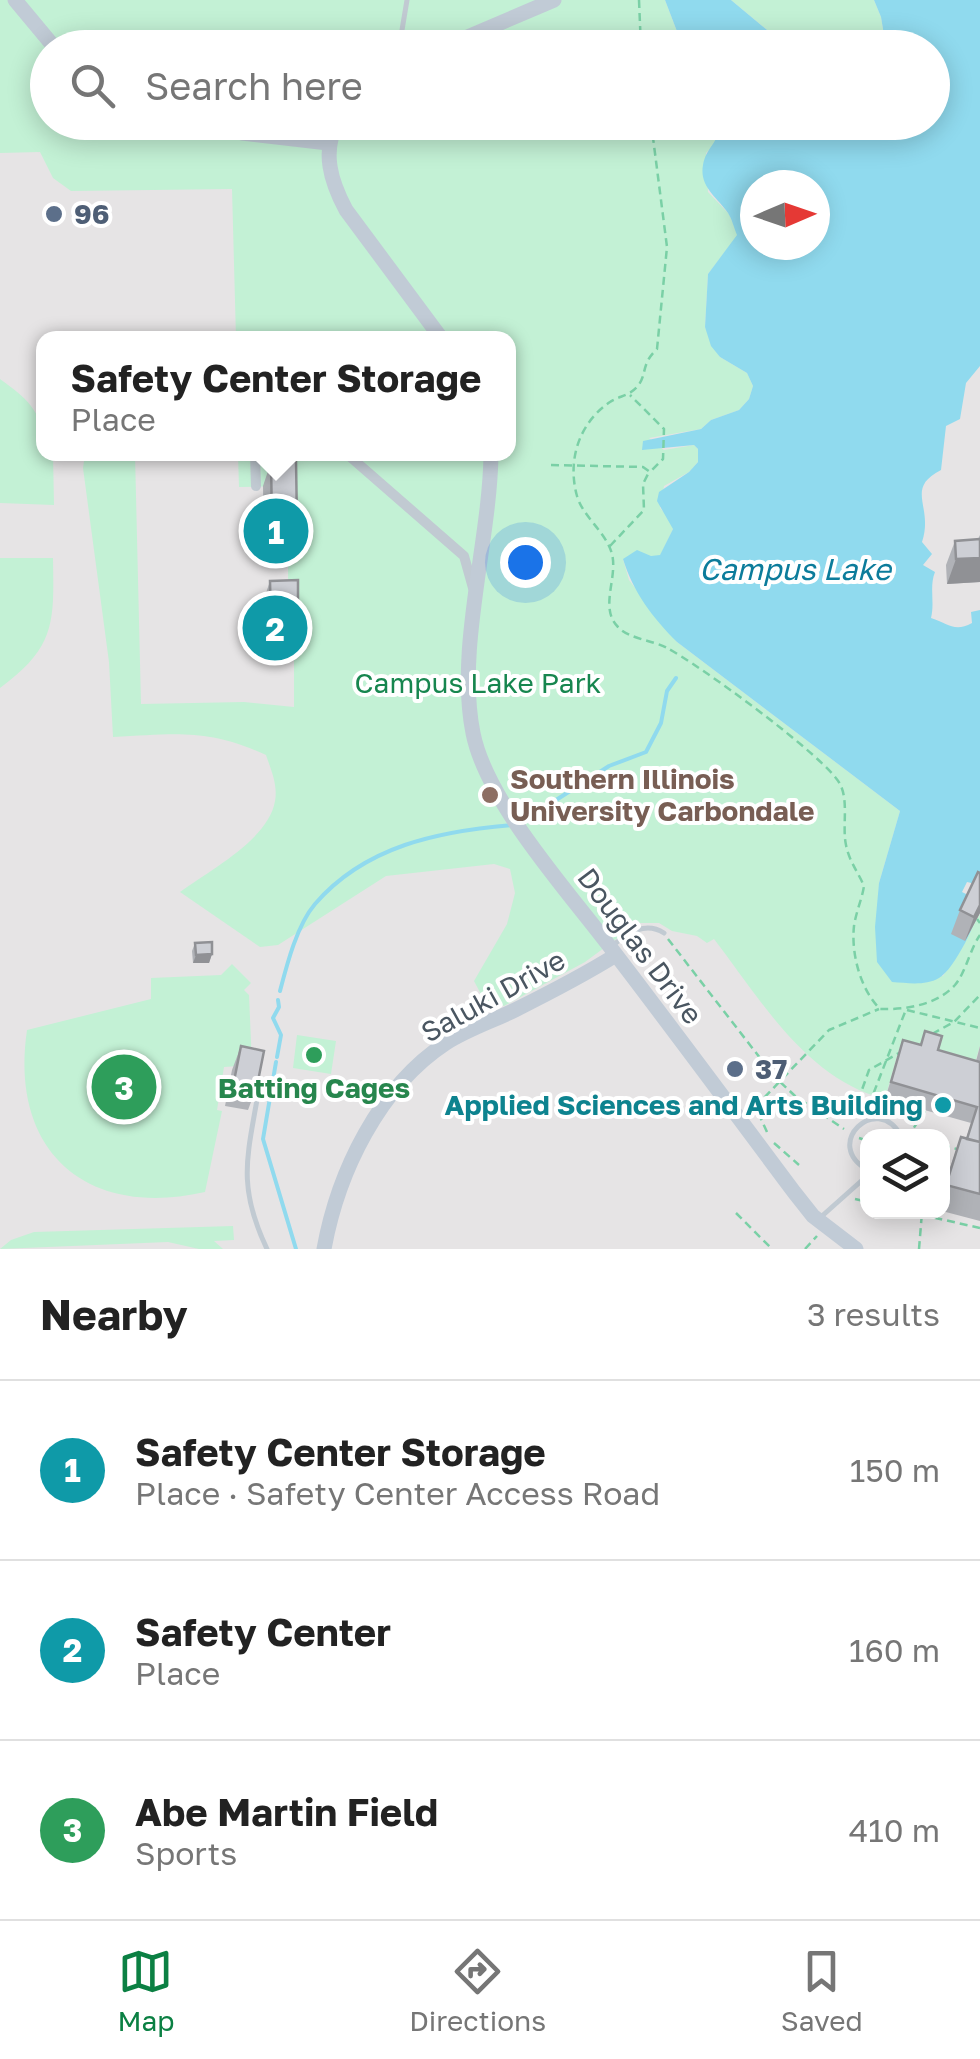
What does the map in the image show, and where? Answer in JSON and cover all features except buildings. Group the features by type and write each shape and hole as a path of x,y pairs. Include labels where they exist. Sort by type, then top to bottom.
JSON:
{"street":[{"path":"15,0 41,30"},
{"path":"484,30 554,0"},
{"path":"302,140 328,143"},
{"path":"329,140 335,190 346,210 436,331"},
{"path":"256,461 256,486"},
{"path":"355,461 464,556 476,596"},
{"name":"Douglas Drive","path":"490,461 490,500 476,596 470,706 472,731 483,765 549,866 818,1228 856,1249"},
{"name":"Saluki Drive","path":"324,1249 362,1139 396,1089 446,1044 613,951"}],"lane":[{"path":"403,30 407,0"},
{"path":"613,951 644,928 656,928 664,934"},
{"path":"259,1088 245,1182 267,1249"},
{"path":"860,1165 851,1154 850,1139 856,1128 868,1120 880,1119 896,1129"},
{"path":"818,1228 860,1181"}],"path":[{"path":"639,0 640,30"},
{"path":"653,140 667,247 658,349 645,360 640,384 611,402 588,424 574,450 577,499 609,548 614,580 608,606 620,631 664,646 694,665 768,720 841,785 846,846 850,863 864,886 854,927 857,959 870,999 880,1009"},
{"path":"609,548 641,513 644,478 664,459 664,429 629,394"},
{"path":"550,466 643,467 650,472"},
{"path":"664,934 751,1051 780,1082 844,1130"},
{"path":"905,1010 932,1000 955,985 980,935"},
{"path":"926,1037 954,1022 980,995"},
{"path":"799,1165 774,1142 756,1110 829,1030 880,1009 905,1010 980,1028"},
{"path":"869,1106 905,1010"},
{"path":"858,1101 868,1070 899,1053"},
{"path":"912,1129 925,1110"},
{"path":"950,1147 963,1150"},
{"path":"855,1198 860,1200"},
{"path":"736,1213 772,1249"},
{"path":"954,1220 956,1214"},
{"path":"919,1249 922,1219"},
{"path":"949,1219 979,1228 980,1221"},
{"path":"805,1249 818,1228"}],"shaded area":[{"name":"Southern Illinois University Carbondale","path":"0,0 980,0 980,1249 0,1249"}],"green space":[{"name":"Campus Lake Park","path":"0,0 665,0 676,30 30,30 30,140 718,140 706,153 708,192 729,214 738,235 708,274 705,327 720,357 747,373 753,386 749,399 739,410 711,420 701,429 649,438 664,450 694,445 698,462 664,486 660,508 671,520 673,529 660,556 623,559 629,580 677,642 900,811 879,883 877,962 943,976 980,914 980,1046 971,1076 897,1056 885,1099 857,1089 809,1056 787,1034 714,939 707,943 659,923 638,923 585,962 504,1006 484,1000 474,981 507,924 515,893 510,869 494,864 386,876 278,945 260,947 180,892 262,828 275,801 275,783 266,755 226,740 191,735 113,737 109,662 84,461 135,461 141,704 244,702 294,707 294,651 289,650 287,486 239,487 238,461 516,461 516,331 236,331 232,189 71,191 53,178 40,152 0,153"},
{"path":"731,0 874,0 883,30 767,30"},
{"path":"0,379 36,414 36,461 53,461 54,505 0,503"},
{"path":"0,558 53,558 53,580 51,616 42,646 0,688"},
{"path":"232,964 251,983 244,990 249,995 252,1065 224,1067 217,1110 222,1111 205,1192 163,1198 125,1195 92,1185 65,1167 44,1142 31,1111 25,1073 27,1030 151,999 151,978 221,975"},
{"name":"Batting Cages","path":"297,1035 336,1041 331,1074 293,1068"},
{"path":"233,1226 234,1240 214,1241 223,1249 199,1249 168,1242 0,1249 11,1240 34,1232"}],"water":[{"path":"665,0 731,0 767,30 676,30"},
{"name":"Campus Lake","path":"874,0 980,0 980,366 966,383 960,419 946,426 941,470 924,484 922,542 932,554 923,565 935,572 931,618 960,627 972,623 971,612 980,610 980,885 967,882 962,892 980,901 971,931 945,973 928,982 892,982 877,962 875,927 879,883 900,811 677,642 645,604 623,559 637,550 660,555 673,529 657,501 659,492 698,462 694,445 642,450 643,441 701,429 711,420 739,410 749,399 753,386 747,373 720,357 711,346 705,327 708,274 737,235 702,173 716,140 950,140 950,30 883,30"}],"waterway":[{"path":"525,820 609,766 646,752 661,723 667,691 676,678"},
{"path":"280,991 293,945 309,913 335,884 357,868 380,855 431,837 512,825"},
{"path":"277,1057 281,1035 273,1018 278,1000"},
{"path":"276,1062 263,1139 296,1249"}],"place":[{"name":"96","path":"54,214"},
{"name":"Safety Center Storage","path":"276,531"},
{"name":"Safety Center","path":"275,628"},
{"name":"Southern Illinois University Carbondale","path":"490,795"},
{"name":"Batting Cages","path":"314,1055"},
{"name":"37","path":"735,1069"},
{"name":"Abe Martin Field","path":"124,1087"},
{"name":"Applied Sciences and Arts Building","path":"943,1105"}]}
